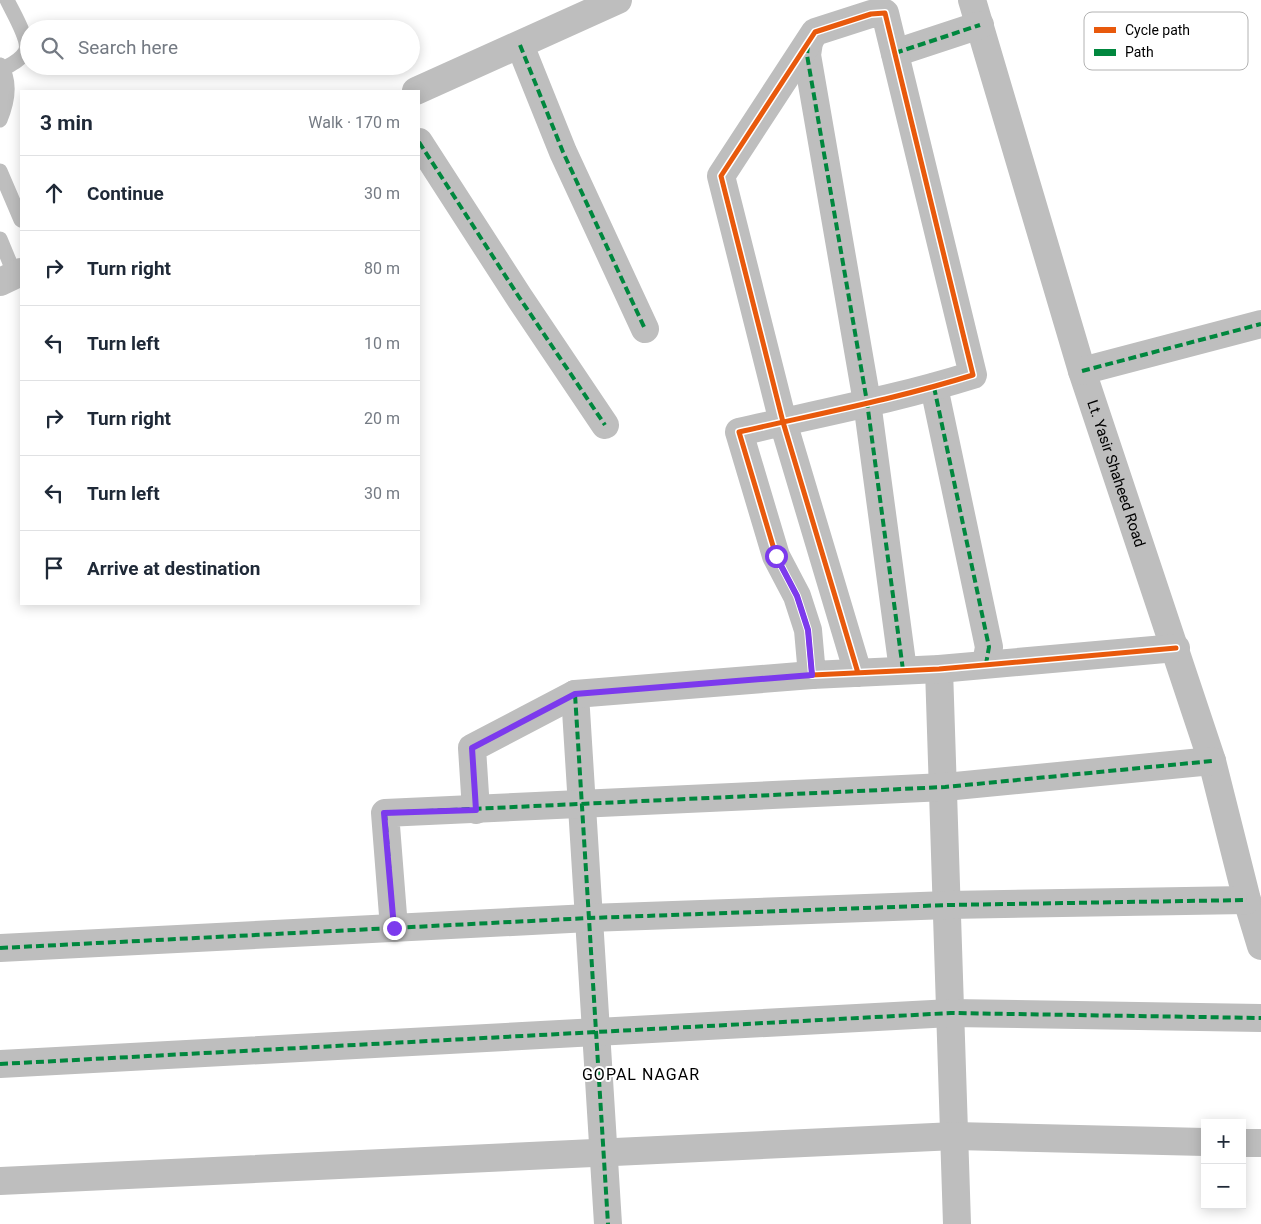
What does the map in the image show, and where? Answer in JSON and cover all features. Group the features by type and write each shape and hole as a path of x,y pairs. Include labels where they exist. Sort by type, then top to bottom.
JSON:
{"street":[{"path":"418,90 618,0"},
{"name":"Lt. Yasir Shaheed Road","path":"972,0 1082,371 1176,648 1212,761 1247,900 1261,946"},
{"path":"812,675 808,630 797,596 776,556 739,432 783,422 867,402 934,387 973,375 885,12 871,14 815,32 721,176 783,422 858,673"},
{"path":"896,53 980,25"},
{"path":"809,42 807,55 867,402 903,670"},
{"path":"520,44 563,152 645,329"},
{"path":"420,144 519,298 605,424"},
{"path":"1082,371 1261,324"},
{"path":"934,387 989,647 986,664"},
{"path":"476,810 472,748 575,694 812,675 939,668 1176,648"},
{"path":"939,668 945,788 957,1224"},
{"path":"575,694 608,1224"},
{"path":"394,928 384,813 945,788 1212,761"},
{"path":"0,948 589,918 948,905 1247,900"},
{"path":"0,1064 950,1013 1261,1018"},
{"path":"0,1180 954,1136 1201,1142"},
{"path":"1246,1143 1261,1143"}],"lane":[{"path":"7,0 20,28"},
{"path":"0,120 6,106 8,88 1,67 20,57"},
{"path":"0,172 20,218"},
{"path":"0,239 12,277"}],"marked path":[{"path":"895,53 980,25"},
{"path":"520,45 563,152 645,329"},
{"path":"808,45 807,55 867,402 903,670"},
{"path":"420,144 519,297 605,425"},
{"path":"1082,371 1261,324"},
{"path":"934,387 989,647 986,664"},
{"path":"476,810 472,748 575,694 608,1224"},
{"path":"394,928 385,813 945,787 1212,761"},
{"path":"0,948 589,918 948,905 1247,900"},
{"path":"0,1064 951,1013 1261,1018"}],"cycle path":[{"path":"858,673 783,422 721,176 815,32 871,14 885,13 973,375 886,399 798,419 768,425 739,432 776,556 797,596 808,630 812,675 939,669 1176,648"}],"district":[{"name":"GOPAL NAGAR","path":"641,1074"}],"route":[{"path":"394,928 384,813 476,810 472,748 575,694 812,675 808,630 797,596 776,556"}]}
